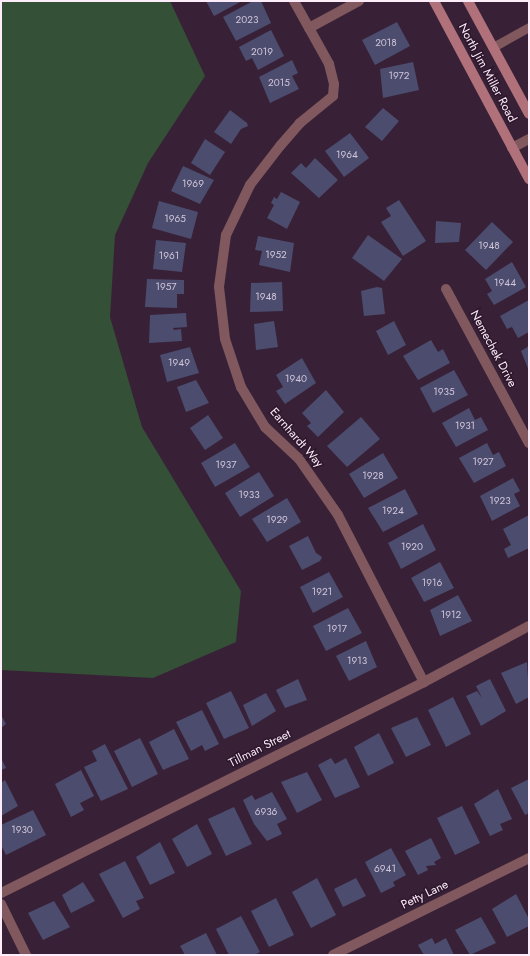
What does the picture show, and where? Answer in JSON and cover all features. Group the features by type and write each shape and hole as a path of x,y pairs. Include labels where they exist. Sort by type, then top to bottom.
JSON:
{"main road":[{"name":"North Jim Miller Road","path":"434,1 529,179"},
{"name":"North Jim Miller Road","path":"468,1 529,114"}],"street":[{"name":"Earnhardt Way","path":"294,1 329,64 334,84 333,96 300,123 280,146 250,185 226,235 219,287 225,339 241,387 264,427 299,459 338,516 424,682"},
{"path":"309,28 359,1"},
{"path":"512,148 529,139"},
{"name":"Nemechek Drive","path":"446,289 529,443"},
{"name":"Tillman Street","path":"1,893 424,682 529,626"},
{"name":"Petty Lane","path":"333,955 529,858"},
{"path":"1,904 26,955"}],"lane":[{"path":"493,47 529,27"}],"green space":[{"path":"1,1 170,1 205,76 148,163 115,235 110,317 142,427 241,591 236,642 153,678 1,670"}],"building":[{"path":"206,1 242,1 214,16"},
{"path":"253,1 261,1 271,23 236,41 223,17"},
{"path":"397,22 410,46 375,65 362,40"},
{"path":"271,30 284,56 258,70 252,58 246,61 239,47"},
{"path":"292,60 298,73 292,76 299,89 270,103 259,77"},
{"path":"413,62 419,90 383,98 380,69"},
{"path":"383,108 399,121 382,141 365,127"},
{"path":"230,110 247,123 248,126 241,129 231,144 214,132"},
{"path":"350,133 369,158 344,177 325,151"},
{"path":"205,139 225,152 210,175 191,163"},
{"path":"315,158 338,180 319,198 291,173 301,163 306,168"},
{"path":"183,166 214,180 200,204 171,191"},
{"path":"281,192 300,202 287,229 267,218 274,205 271,203 274,197 277,199"},
{"path":"399,200 426,241 403,256 381,222 391,216 386,208"},
{"path":"159,201 198,212 191,239 152,228"},
{"path":"436,221 461,223 459,242 435,243"},
{"path":"492,222 513,242 486,270 465,250"},
{"path":"368,235 402,259 384,281 352,258"},
{"path":"258,236 294,243 290,272 259,265 262,251 255,250"},
{"path":"156,240 186,243 182,272 153,269"},
{"path":"512,262 526,287 494,305 487,294 492,291 485,279"},
{"path":"147,279 184,280 184,294 177,294 177,308 145,307"},
{"path":"282,282 283,311 250,312 251,283"},
{"path":"377,287 382,288 385,314 364,316 361,291"},
{"path":"529,300 529,332 518,338 512,327 507,329 500,316"},
{"path":"186,313 187,327 173,328 174,330 181,329 182,341 149,343 150,315"},
{"path":"274,321 278,347 256,350 254,324"},
{"path":"394,321 406,345 388,355 376,331"},
{"path":"431,340 438,352 443,349 450,363 418,380 403,356"},
{"path":"529,346 529,371 521,351"},
{"path":"190,347 199,373 167,382 160,355"},
{"path":"302,358 316,383 285,404 276,391 283,387 276,375"},
{"path":"454,370 468,395 433,413 420,388"},
{"path":"196,380 209,403 186,412 177,387"},
{"path":"326,390 344,412 318,437 307,426 311,423 302,413"},
{"path":"469,408 475,420 481,417 488,430 456,447 442,423"},
{"path":"208,415 223,438 205,450 190,428"},
{"path":"361,417 380,439 347,467 327,446"},
{"path":"235,443 250,467 215,487 201,463"},
{"path":"487,443 493,455 499,452 506,466 474,483 459,458"},
{"path":"383,453 398,478 364,498 349,474"},
{"path":"259,472 274,496 240,517 225,493"},
{"path":"513,478 520,491 514,494 520,506 492,521 480,496"},
{"path":"405,489 418,514 383,532 368,508"},
{"path":"287,498 301,522 267,542 252,519"},
{"path":"529,515 529,548 508,558 504,549 511,545 503,529"},
{"path":"423,524 436,550 401,569 388,543"},
{"path":"308,536 316,553 322,557 320,561 302,570 289,546"},
{"path":"440,562 454,588 424,602 411,578"},
{"path":"329,572 343,597 313,613 300,587"},
{"path":"458,595 472,621 440,636 430,610"},
{"path":"348,608 362,633 326,651 313,626"},
{"path":"366,641 377,667 349,681 336,656"},
{"path":"527,662 529,697 516,704 501,673"},
{"path":"298,679 307,700 285,708 276,690"},
{"path":"490,679 506,711 481,726 466,696 477,691 482,698 476,686"},
{"path":"231,691 249,728 224,739 206,703"},
{"path":"266,693 276,711 252,726 243,705"},
{"path":"453,697 471,734 446,747 428,710"},
{"path":"202,710 219,744 205,751 202,745 191,751 176,722"},
{"path":"1,715 6,724 1,728"},
{"path":"417,717 431,745 406,757 391,728"},
{"path":"174,729 189,759 163,770 149,742"},
{"path":"379,733 394,763 368,776 354,747"},
{"path":"140,738 158,774 132,787 114,751"},
{"path":"105,744 128,789 101,801 84,767 97,761 92,751"},
{"path":"1,758 6,768 1,770"},
{"path":"331,758 335,764 346,758 360,787 335,798 318,765"},
{"path":"81,770 94,796 80,803 84,810 71,817 55,784"},
{"path":"307,772 322,800 297,813 281,782"},
{"path":"529,779 529,813 525,815 511,788"},
{"path":"5,780 18,806 1,816 1,783"},
{"path":"498,789 512,819 500,824 503,830 490,836 474,804"},
{"path":"272,792 287,819 277,824 282,834 267,841 254,824 243,800 252,795 255,800"},
{"path":"462,806 480,843 455,855 437,818"},
{"path":"234,807 252,844 226,856 208,819"},
{"path":"33,810 46,835 6,855 1,845 1,825"},
{"path":"197,824 212,854 187,867 172,839"},
{"path":"431,838 441,858 434,862 436,865 426,866 428,870 418,875 405,851"},
{"path":"160,842 175,873 150,885 136,857"},
{"path":"391,848 406,875 393,882 395,886 381,893 365,862"},
{"path":"125,861 144,898 136,901 140,909 123,918 99,874"},
{"path":"317,878 336,915 311,928 292,892"},
{"path":"356,878 366,896 343,907 334,889"},
{"path":"83,882 95,901 71,913 62,895"},
{"path":"516,894 529,919 529,926 507,937 492,909"},
{"path":"276,898 294,935 269,947 251,911"},
{"path":"54,901 70,927 43,940 28,913"},
{"path":"241,916 260,952 255,955 229,955 216,929"},
{"path":"481,917 496,943 470,955 455,930"},
{"path":"206,933 217,955 185,955 180,946"},
{"path":"432,938 435,944 446,938 454,955 424,955 418,945"}]}
